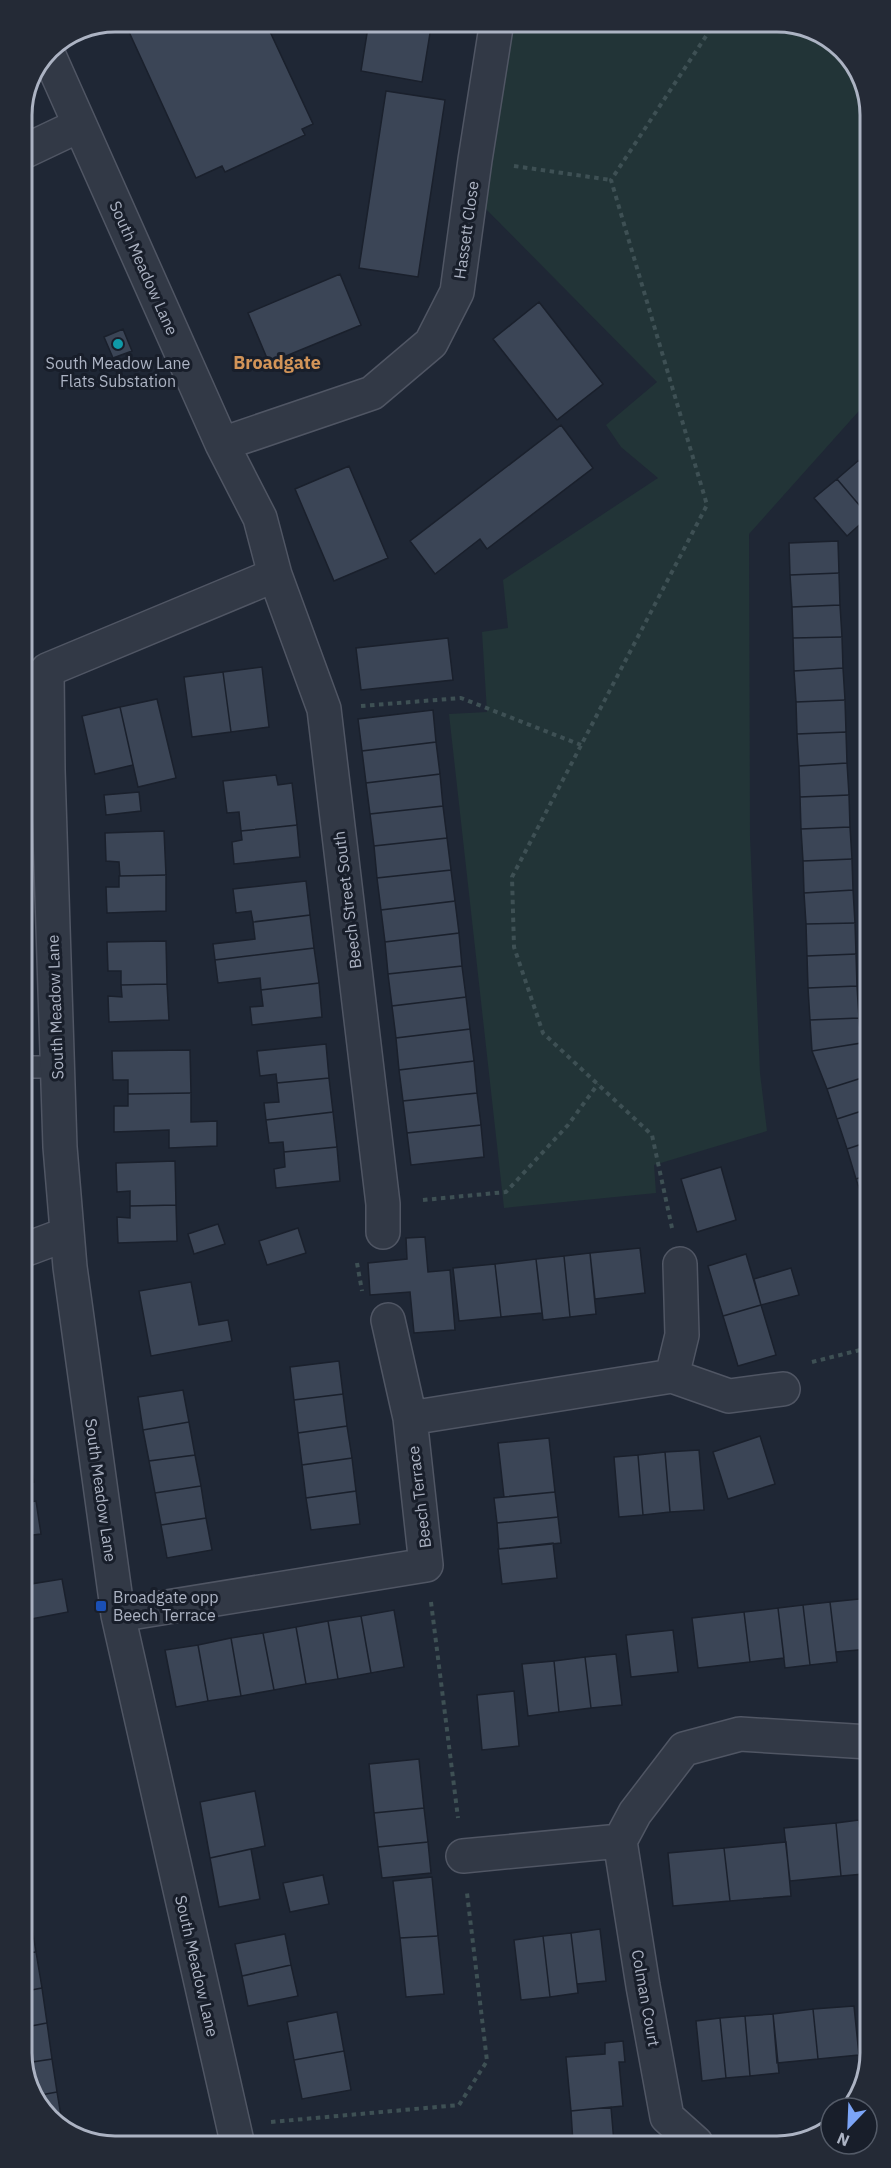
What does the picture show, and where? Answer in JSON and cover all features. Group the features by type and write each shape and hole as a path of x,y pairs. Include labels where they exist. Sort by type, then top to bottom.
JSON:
{"street":[{"name":"Hassett Close","path":"222,444 372,393 431,343 457,292 495,32"},
{"name":"South Meadow Lane","path":"52,61 222,444 260,518 275,575 47,670 48,782 57,1067 67,1234 118,1615 236,2136"},
{"path":"32,148 80,124"},
{"name":"Beech Street South","path":"275,575 324,709 383,1218"},
{"path":"32,1247 67,1234"},
{"path":"672,1376 682,1335 680,1264"},
{"name":"Beech Terrace","path":"118,1615 426,1565 410,1418 388,1320"},
{"path":"410,1418 672,1376 729,1396 783,1389"},
{"path":"463,1856 620,1841 635,1813 684,1749 740,1734 860,1741"},
{"name":"Colman Court","path":"620,1841 667,2117 688,2136"}],"lane":[{"path":"32,1067 57,1067"}],"path":[{"path":"680,1264 652,1135 543,1033 514,947 512,877 707,505 611,180 709,32"},
{"path":"475,160 611,180"},
{"path":"324,709 461,698 581,745"},
{"path":"388,1320 364,1306 356,1254 383,1218 506,1192 568,1125 598,1084"},
{"path":"783,1389 777,1371 860,1350"},
{"path":"236,2136 459,2105 487,2061 426,1565"}],"shaded area":[{"path":"503,32 793,33 827,49 846,68 855,88 860,114 860,410 749,534 750,837 760,1073 767,1131 654,1165 656,1193 504,1208 449,714 487,712 482,632 508,628 503,580 658,478 621,447 606,425 657,382 477,200"}],"building":[{"path":"129,32 270,32 313,124 302,129 305,135 225,172 222,166 196,178"},
{"path":"367,32 430,32 422,82 361,71"},
{"path":"386,91 445,100 418,277 359,268"},
{"path":"340,274 361,325 269,363 248,313"},
{"path":"539,302 603,384 557,420 493,339"},
{"name":"South Meadow Lane Flats Substation","path":"123,329 132,351 113,358 104,337"},
{"path":"561,425 593,468 487,549 480,539 435,574 410,541"},
{"path":"860,461 860,506 837,479"},
{"path":"349,466 388,558 334,581 295,489"},
{"path":"837,479 860,506 860,524 847,536 814,498"},
{"path":"838,541 839,573 790,575 789,543"},
{"path":"839,573 840,605 792,607 790,575"},
{"path":"840,605 842,637 793,638 792,607"},
{"path":"842,637 843,668 794,671 793,638"},
{"path":"448,638 453,680 361,690 356,648"},
{"path":"262,667 269,727 231,732 223,672"},
{"path":"843,668 845,700 796,702 794,671"},
{"path":"223,672 231,732 192,737 184,677"},
{"path":"157,699 176,778 138,787 120,707"},
{"path":"845,700 846,732 797,734 796,702"},
{"path":"120,707 133,765 95,774 82,716"},
{"path":"433,710 436,742 362,751 358,719"},
{"path":"846,732 847,763 799,766 797,734"},
{"path":"436,742 440,774 366,783 362,751"},
{"path":"847,763 849,795 800,797 799,766"},
{"path":"440,774 443,806 370,814 366,783"},
{"path":"276,775 278,785 292,783 297,825 241,831 239,812 227,813 223,781"},
{"path":"139,792 141,811 106,815 104,795"},
{"path":"849,795 850,827 801,829 800,797"},
{"path":"443,806 447,838 374,846 370,814"},
{"path":"297,825 300,857 234,864 232,842 242,840 241,831"},
{"path":"850,827 852,859 803,861 801,829"},
{"path":"164,831 166,875 120,876 119,862 106,861 105,833"},
{"path":"447,838 451,870 377,878 374,846"},
{"path":"852,859 853,890 804,893 803,861"},
{"path":"451,870 455,901 381,910 377,878"},
{"path":"166,875 166,911 107,913 106,887 119,887 119,876"},
{"path":"306,881 310,915 253,922 251,911 236,913 233,889"},
{"path":"853,890 855,923 806,924 804,893"},
{"path":"455,901 459,933 385,942 381,910"},
{"path":"310,915 314,948 215,960 213,944 255,939 253,922"},
{"path":"855,923 856,954 807,956 806,924"},
{"path":"459,933 462,966 388,974 385,942"},
{"path":"166,941 167,984 121,985 121,971 108,971 107,942"},
{"path":"314,948 319,983 261,990 260,978 218,983 215,960"},
{"path":"856,954 857,986 808,988 807,956"},
{"path":"462,966 466,997 392,1006 388,974"},
{"path":"319,983 322,1017 252,1025 250,1007 263,1006 261,990"},
{"path":"167,984 169,1020 109,1022 108,996 122,997 121,985"},
{"path":"857,986 859,1018 810,1020 808,988"},
{"path":"466,997 470,1029 396,1038 392,1006"},
{"path":"859,1018 860,1043 812,1051 810,1020"},
{"path":"470,1029 474,1061 399,1070 396,1038"},
{"path":"860,1043 860,1079 827,1089 812,1051"},
{"path":"326,1044 329,1078 277,1083 276,1074 260,1076 257,1051"},
{"path":"190,1050 191,1093 128,1094 128,1080 113,1080 112,1051"},
{"path":"474,1061 477,1093 403,1101 399,1070"},
{"path":"329,1078 333,1112 266,1120 264,1103 279,1102 277,1083"},
{"path":"860,1079 860,1112 837,1119 827,1089"},
{"path":"191,1093 191,1122 217,1121 217,1146 169,1148 169,1130 114,1132 114,1106 128,1106 128,1094"},
{"path":"477,1093 481,1125 407,1133 403,1101"},
{"path":"333,1112 337,1147 284,1152 283,1142 269,1143 266,1120"},
{"path":"860,1112 860,1145 847,1149 837,1119"},
{"path":"481,1125 484,1157 411,1165 407,1133"},
{"path":"860,1145 860,1178 856,1179 847,1149"},
{"path":"337,1147 340,1181 276,1188 274,1169 285,1167 284,1152"},
{"path":"175,1161 176,1205 130,1206 130,1191 117,1192 116,1163"},
{"path":"721,1167 736,1220 697,1232 681,1179"},
{"path":"860,1178 860,1191 856,1179"},
{"path":"176,1205 177,1241 118,1243 117,1217 130,1218 130,1206"},
{"path":"218,1224 225,1244 194,1254 188,1234"},
{"path":"298,1228 306,1253 267,1265 259,1241"},
{"path":"425,1237 428,1272 450,1270 455,1330 414,1333 410,1292 370,1295 368,1263 407,1259 406,1238"},
{"path":"640,1248 645,1293 595,1299 590,1253"},
{"path":"590,1253 596,1314 570,1317 564,1256"},
{"path":"746,1254 761,1305 723,1316 708,1266"},
{"path":"564,1256 570,1317 543,1320 536,1259"},
{"path":"536,1259 542,1313 501,1317 495,1264"},
{"path":"495,1264 501,1317 459,1321 453,1268"},
{"path":"791,1268 799,1295 761,1305 754,1279"},
{"path":"191,1282 199,1325 228,1320 232,1341 151,1356 139,1291"},
{"path":"761,1305 776,1355 738,1366 723,1316"},
{"path":"339,1361 343,1394 294,1400 290,1367"},
{"path":"183,1390 189,1422 143,1430 138,1397"},
{"path":"343,1394 347,1426 298,1433 294,1400"},
{"path":"189,1422 195,1455 149,1461 143,1430"},
{"path":"347,1426 352,1458 302,1465 298,1433"},
{"path":"760,1436 775,1484 728,1499 713,1452"},
{"path":"549,1438 555,1492 504,1497 498,1443"},
{"path":"699,1450 704,1510 670,1512 665,1452"},
{"path":"665,1452 670,1512 643,1515 638,1455"},
{"path":"195,1455 201,1486 155,1493 149,1461"},
{"path":"638,1455 643,1515 619,1517 614,1457"},
{"path":"352,1458 356,1491 306,1498 302,1465"},
{"path":"201,1486 206,1518 161,1525 155,1493"},
{"path":"356,1491 360,1524 311,1530 306,1498"},
{"path":"555,1492 558,1517 497,1523 494,1498"},
{"path":"36,1501 41,1534 32,1535 32,1502"},
{"path":"558,1517 561,1543 499,1549 497,1523"},
{"path":"206,1518 212,1550 167,1558 161,1525"},
{"path":"553,1543 557,1578 502,1584 498,1549"},
{"path":"62,1579 68,1612 32,1619 32,1584"},
{"path":"860,1599 860,1650 836,1652 830,1602"},
{"path":"830,1602 837,1662 810,1665 803,1605"},
{"path":"803,1605 810,1665 785,1668 778,1608"},
{"path":"778,1608 784,1658 750,1662 744,1612"},
{"path":"394,1610 404,1667 371,1673 361,1616"},
{"path":"744,1612 750,1662 698,1668 692,1618"},
{"path":"361,1616 371,1673 338,1679 328,1621"},
{"path":"328,1621 338,1679 306,1684 296,1627"},
{"path":"296,1627 306,1684 274,1690 263,1633"},
{"path":"673,1630 678,1672 631,1677 626,1635"},
{"path":"263,1633 274,1690 241,1696 231,1638"},
{"path":"231,1638 241,1696 208,1701 198,1645"},
{"path":"198,1645 208,1701 176,1707 165,1650"},
{"path":"616,1654 622,1705 591,1708 585,1657"},
{"path":"585,1657 591,1708 559,1712 554,1661"},
{"path":"554,1661 559,1712 528,1716 522,1664"},
{"path":"514,1691 519,1746 482,1750 477,1695"},
{"path":"419,1759 424,1808 374,1813 369,1764"},
{"path":"255,1791 265,1846 210,1858 200,1802"},
{"path":"424,1808 428,1842 378,1847 374,1813"},
{"path":"859,1820 860,1874 841,1876 836,1823"},
{"path":"836,1823 841,1876 790,1881 784,1828"},
{"path":"428,1842 431,1873 382,1878 378,1847"},
{"path":"786,1842 791,1896 730,1901 724,1848"},
{"path":"724,1848 730,1901 673,1906 668,1853"},
{"path":"251,1849 260,1899 219,1907 210,1858"},
{"path":"323,1875 329,1904 290,1912 283,1883"},
{"path":"432,1877 438,1936 400,1938 393,1881"},
{"path":"32,1927 36,1952 32,1952"},
{"path":"600,1929 606,1981 577,1984 571,1933"},
{"path":"571,1933 578,1993 550,1997 543,1936"},
{"path":"285,1934 291,1965 242,1976 235,1944"},
{"path":"438,1936 444,1994 406,1997 400,1938"},
{"path":"543,1936 550,1997 521,2000 514,1940"},
{"path":"32,1952 36,1952 42,1988 32,1990"},
{"path":"291,1965 298,1996 248,2006 242,1976"},
{"path":"42,1988 47,2023 32,2026 32,1990"},
{"path":"854,2006 859,2055 818,2059 813,2009"},
{"path":"813,2009 818,2059 777,2063 773,2014"},
{"path":"337,2012 344,2051 294,2060 287,2022"},
{"path":"773,2014 779,2073 750,2076 745,2016"},
{"path":"745,2016 750,2076 726,2078 720,2018"},
{"path":"720,2018 726,2078 702,2081 696,2021"},
{"path":"47,2023 52,2059 32,2062 32,2026"},
{"path":"623,2041 625,2062 619,2062 623,2106 571,2111 566,2057 605,2054 605,2043"},
{"path":"344,2051 351,2090 302,2099 294,2060"},
{"path":"52,2059 57,2092 43,2095 36,2080 32,2062"},
{"path":"57,2092 61,2116 49,2104 43,2095"},
{"path":"611,2107 613,2136 573,2136 571,2111"}],"place":[{"name":"South Meadow Lane Flats Substation","path":"118,344"},
{"name":"Broadgate opp Beech Terrace","path":"101,1606"}],"district":[{"name":"Broadgate","path":"277,363"}]}
